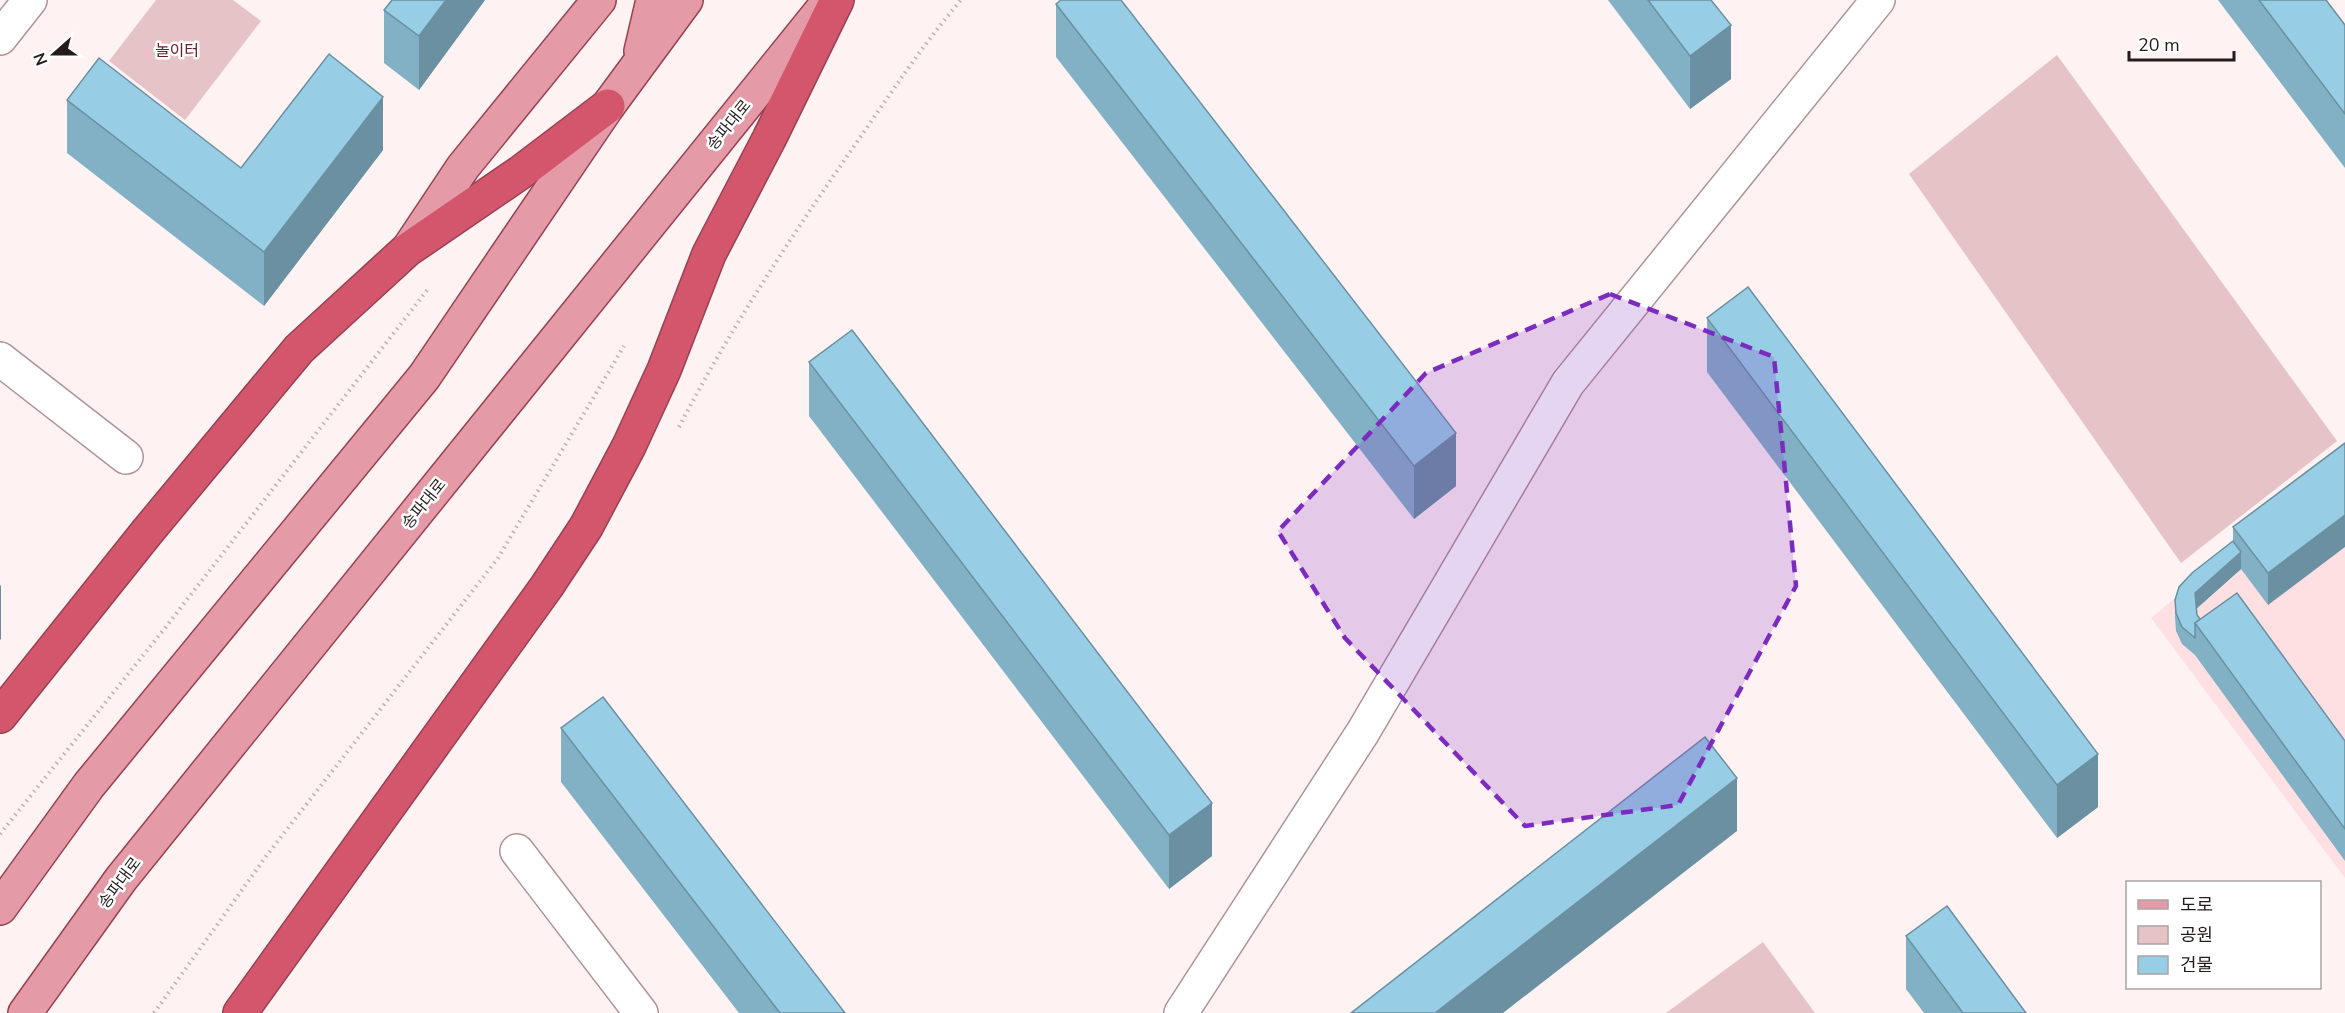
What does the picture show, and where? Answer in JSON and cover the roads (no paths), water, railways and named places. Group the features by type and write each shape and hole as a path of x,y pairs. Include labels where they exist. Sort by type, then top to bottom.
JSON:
{"highway":[{"path":"240,1013 540,596 586,527 629,446 664,370 709,254 769,139 837,0"},
{"path":"0,716 147,531 299,349 407,250 521,172 608,106"}],"main road":[{"path":"407,250 463,167 599,0"},
{"path":"639,62 653,0"},
{"path":"0,908 89,785 424,377 608,106 686,0"},
{"name":"송파대로","path":"24,1013 128,870 830,0"}],"lane":[{"path":"0,38 30,0"},
{"path":"1181,1013 1363,732 1568,383 1878,0"},
{"path":"0,360 126,457"},
{"path":"517,851 641,1013"}],"park label":[{"name":"놀이터","path":"177,51"}]}
